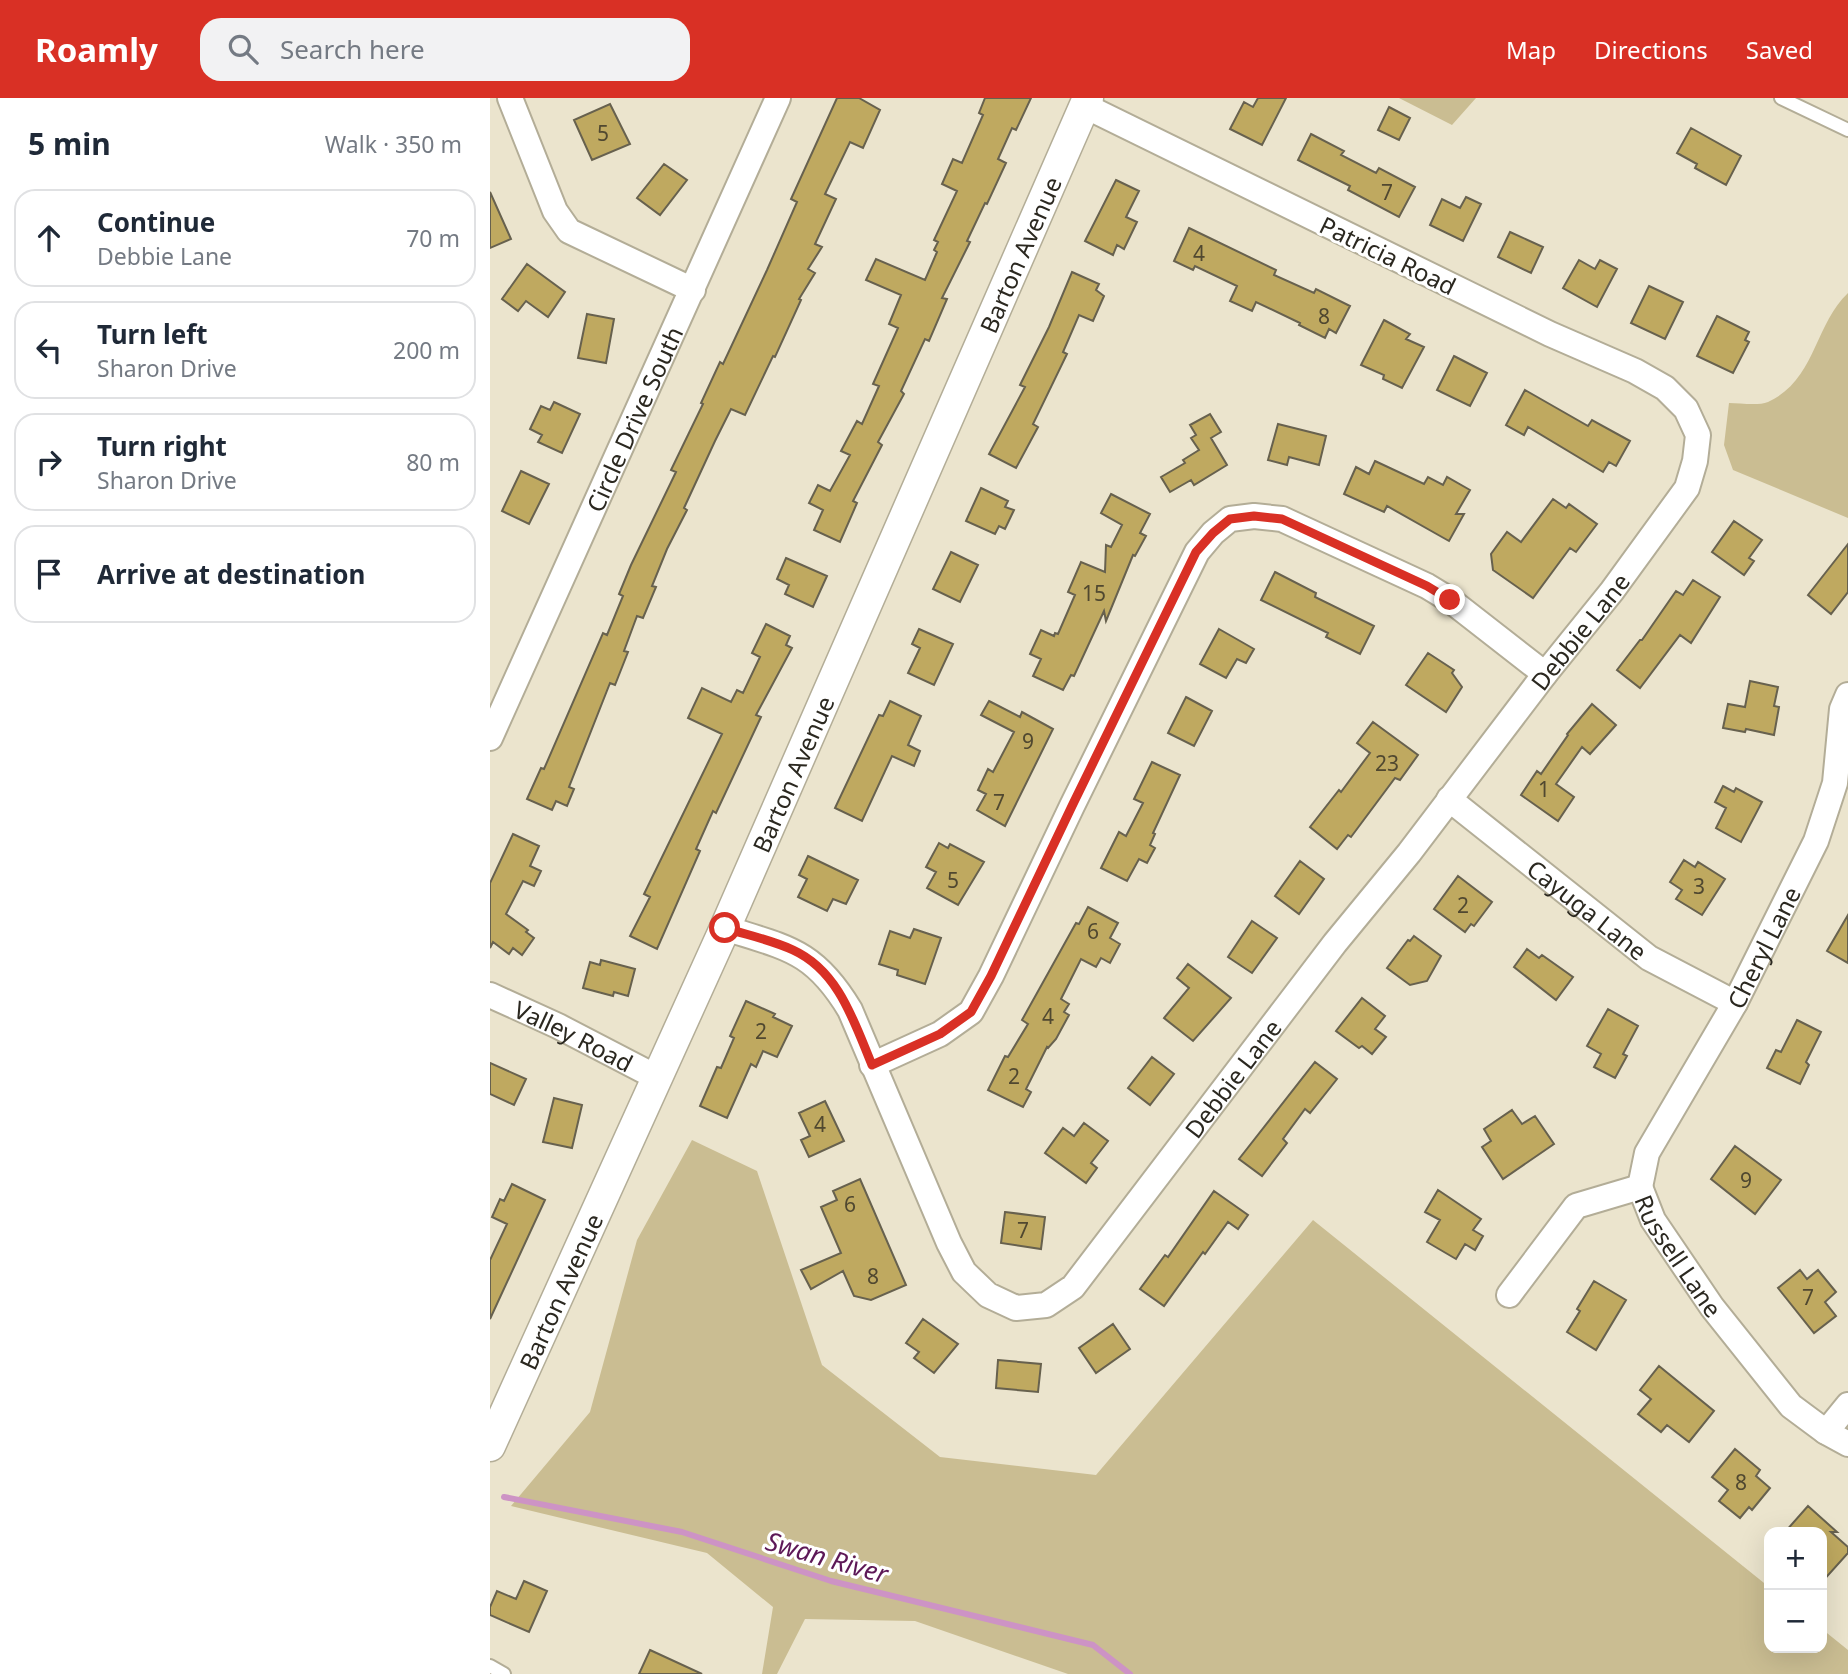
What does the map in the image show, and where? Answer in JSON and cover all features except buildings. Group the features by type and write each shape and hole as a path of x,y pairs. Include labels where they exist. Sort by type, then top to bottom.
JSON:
{"street":[{"path":"510,98 555,211 569,231 693,290"},
{"name":"Circle Drive South","path":"493,723 693,290 778,98"},
{"name":"Patricia Road","path":"1086,102 1550,334 1635,371 1665,388 1686,409"},
{"name":"Barton Avenue","path":"490,1446 725,928 1086,102"},
{"name":"Debbie Lane","path":"725,928 793,950 814,964 835,985 850,1010 964,1272 988,1295 1016,1308 1046,1305 1073,1287 1335,943 1612,591 1687,488 1695,461 1698,435 1686,409"},
{"path":"872,1065 940,1034 971,1012 991,976 1196,552 1230,519 1254,516 1282,519 1427,586 1450,600 1545,674"},
{"name":"Cheryl Lane","path":"1640,1187 1647,1153 1735,1003 1816,841 1835,783 1842,709 1848,695"},
{"name":"Cayuga Lane","path":"1449,799 1649,958 1735,1003"},
{"name":"Valley Road","path":"490,995 558,1026 656,1077"},
{"name":"Russell Lane","path":"1509,1295 1576,1206 1640,1187 1653,1220 1712,1307 1791,1406 1826,1432 1848,1444"},
{"path":"1826,1432 1848,1405"}],"lane":[{"path":"1780,98 1848,130"},
{"path":"490,1667 503,1674"}],"shaded area":[{"path":"1399,98 1476,98 1452,125"},
{"path":"1848,293 1848,518 1733,470 1724,445 1729,403 1764,403 1784,392 1796,380 1828,320"},
{"path":"692,1140 757,1171 822,1365 940,1457 1096,1475 1313,1220 1764,1583 1764,1653 1827,1653 1827,1633 1848,1650 1848,1674 1068,1674 915,1621 805,1619 777,1674 762,1674 773,1607 707,1553 511,1506 590,1412 637,1240"}],"waterway":[{"name":"Swan River","path":"504,1497 682,1532 831,1581 1093,1645 1130,1674"}],"route":[{"path":"725,928 793,950 814,964 835,985 850,1010 872,1065 940,1034 971,1012 991,976 1196,552 1230,519 1254,516 1282,519 1427,586 1450,600"}]}
